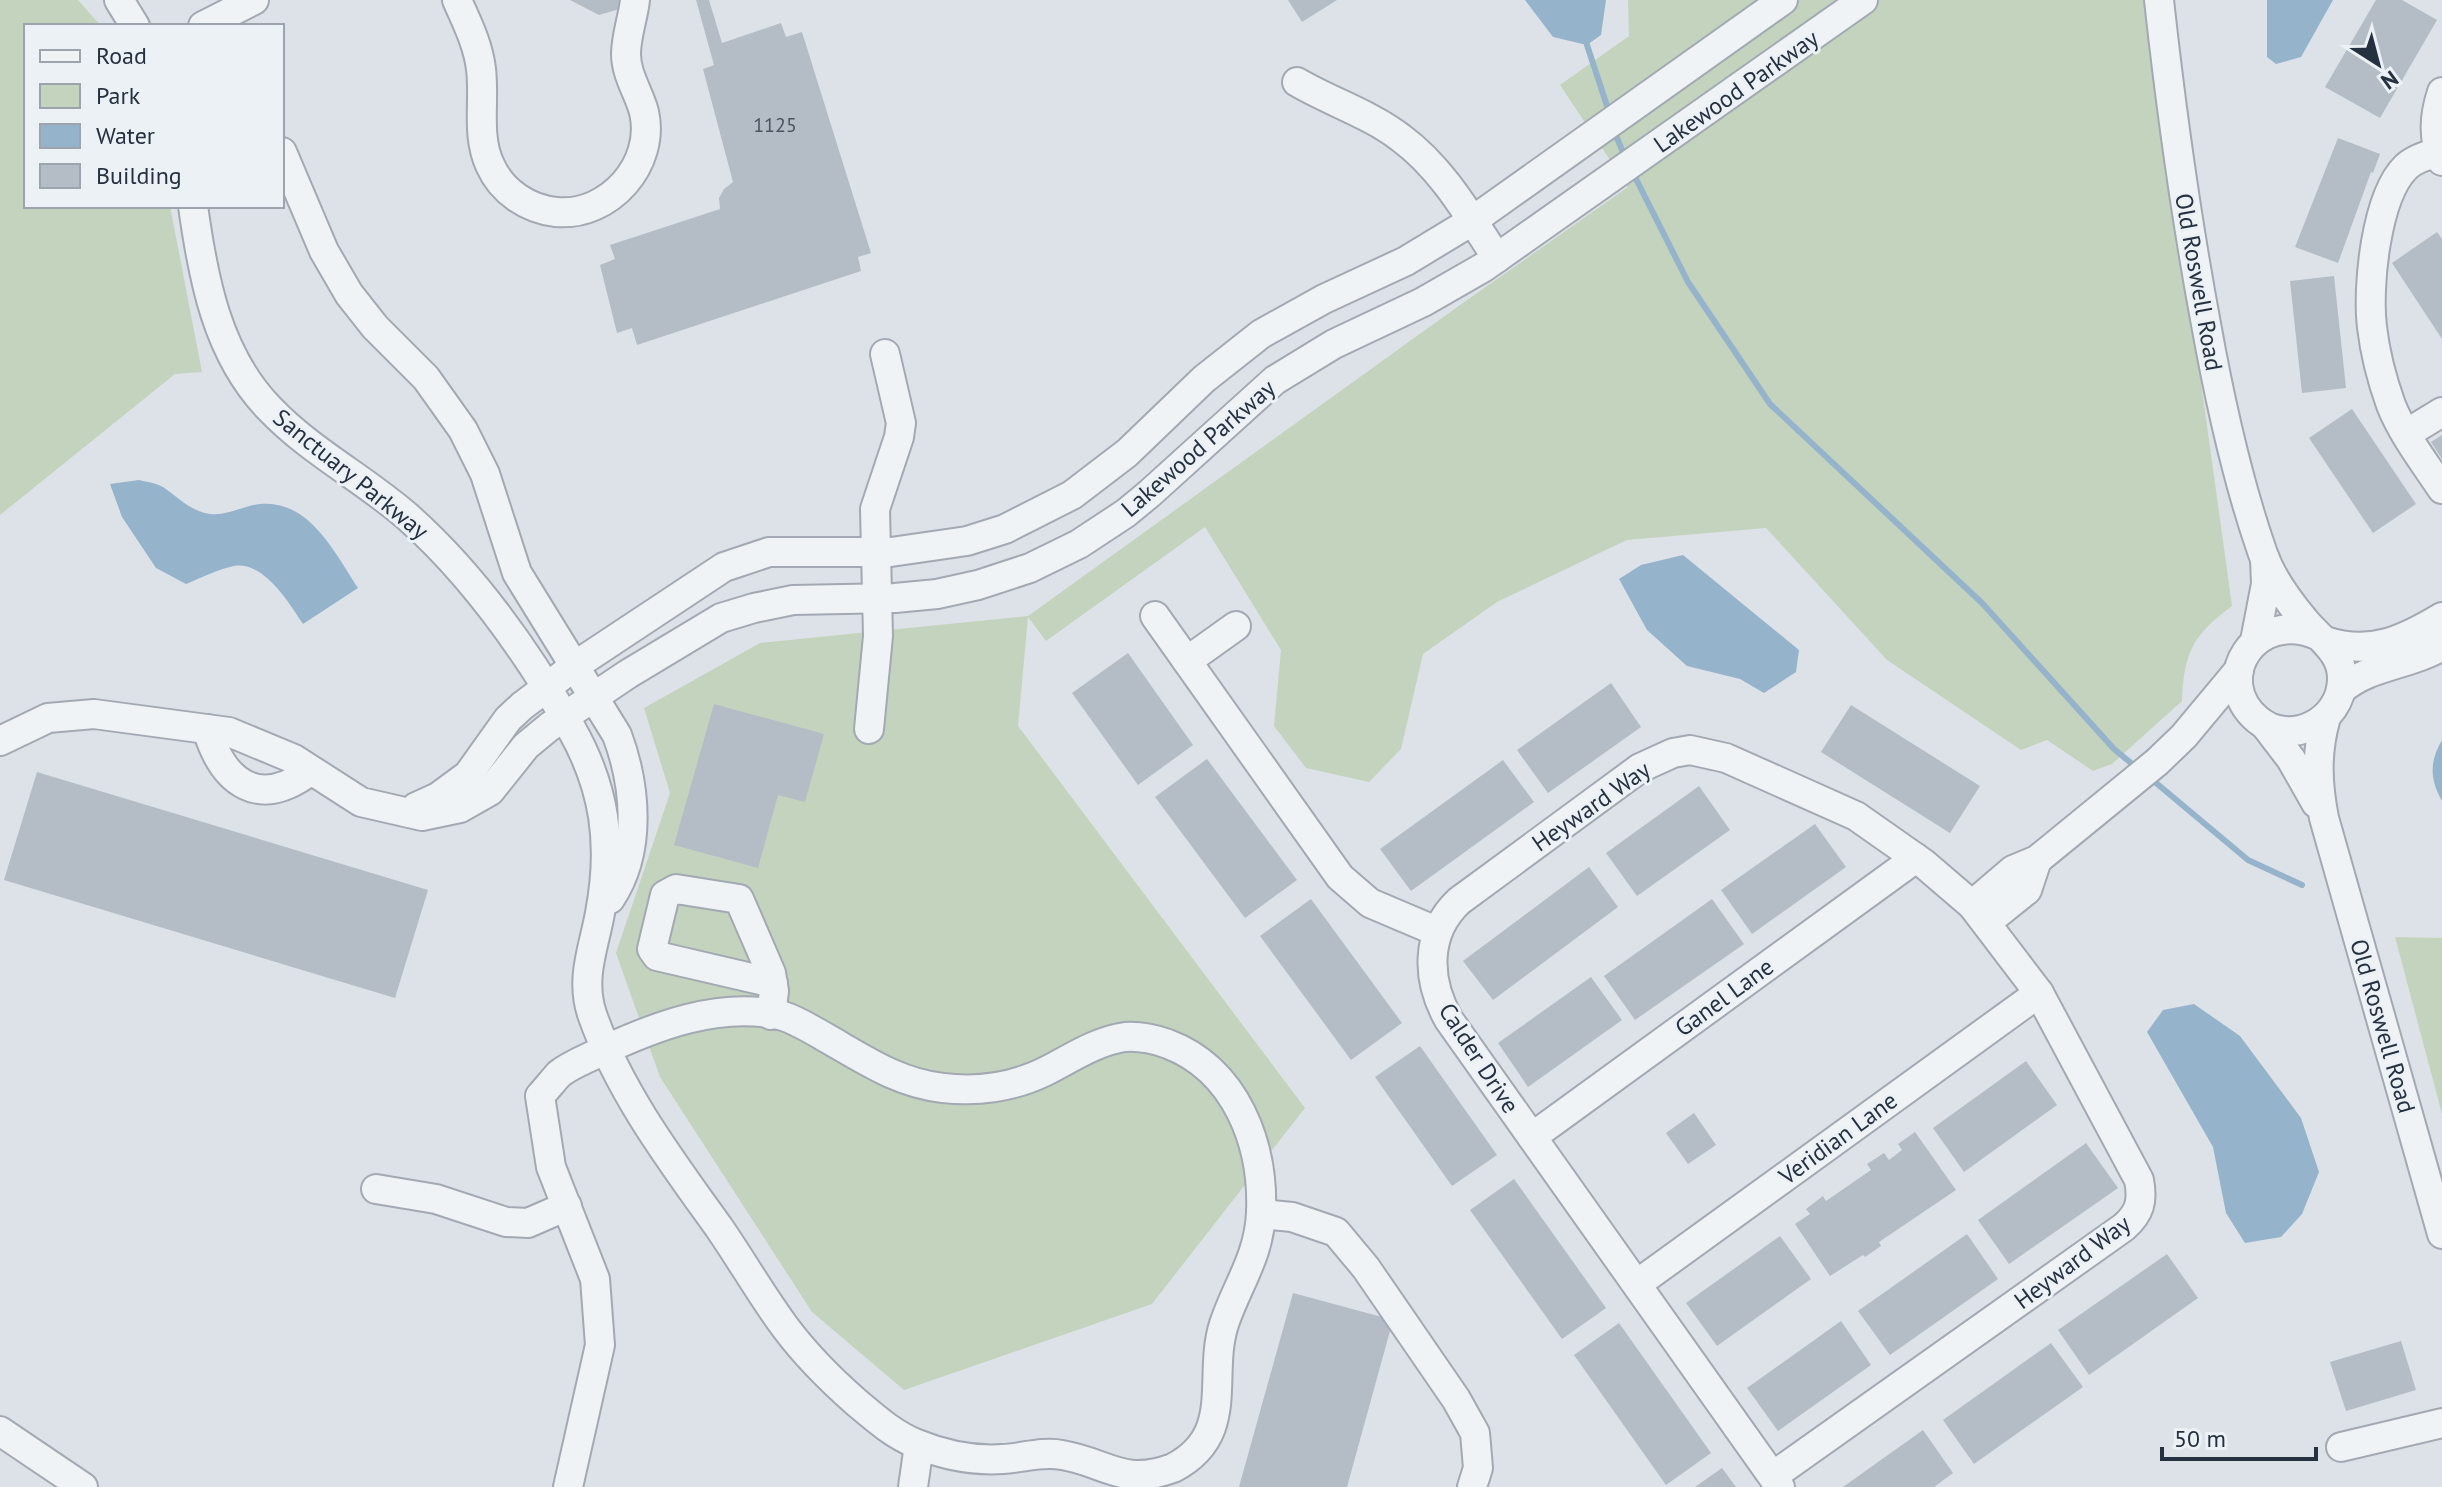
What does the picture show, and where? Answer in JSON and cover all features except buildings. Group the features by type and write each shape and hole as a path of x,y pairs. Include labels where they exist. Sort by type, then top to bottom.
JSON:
{"street":[{"path":"119,0 134,24"},
{"path":"215,17 254,0"},
{"path":"456,1 468,22 480,65 481,128 489,164 517,199 546,211 563,212 599,203 614,194 630,177 641,156 645,139 644,112 626,53 635,0"},
{"name":"Lakewood Parkway","path":"404,812 438,797 468,775 508,719 576,665 708,575 740,560 785,551 874,553 932,548 1005,529 1038,514 1102,474 1204,379 1261,334 1301,311 1406,261 1472,221 1783,0"},
{"name":"Lakewood Parkway","path":"0,741 48,718 94,714 229,732 294,759 361,802 404,812 422,816 440,814 477,800 490,791 526,746 564,716 706,626 737,613 793,600 937,594 978,585 1030,568 1079,544 1149,494 1249,400 1275,380 1334,344 1423,302 1497,258 1863,0"},
{"name":"Old Roswell Road","path":"2159,0 2189,229 2214,370 2236,465 2265,558 2289,599 2340,663 2341,690 2326,717 2317,762 2318,789 2442,1234"},
{"path":"1708,52 1735,91"},
{"path":"1297,82 1399,136 1437,172 1497,258"},
{"path":"2442,92 2436,109 2435,130 2440,157 2412,162 2394,183 2380,225 2371,277 2372,328 2390,402 2406,434 2442,489"},
{"path":"284,157 324,251 349,294 375,327 426,378 463,430 485,474 517,573 617,735 627,763 633,805 629,848 615,892 600,913 587,970 590,1010 608,1049 632,1098 787,1330 845,1393 892,1430 919,1445 973,1459 1058,1454 1086,1462 1121,1478 1150,1476 1178,1466 1209,1435 1214,1420 1219,1396 1219,1344 1250,1264 1261,1214 1251,1132 1243,1113 1220,1079 1206,1065 1177,1048 1146,1037 1112,1039 1020,1082 1001,1087 946,1089 905,1080 870,1065 786,1017 738,1012 663,1025 608,1049 559,1074 540,1096 551,1167 595,1279 600,1345 568,1487"},
{"name":"Sanctuary Parkway","path":"193,208 211,301 221,332 250,386 287,425 385,498 432,540 483,600 564,716 593,772 602,800 606,852 600,913"},
{"path":"869,729 878,636 875,509 901,423 885,354"},
{"path":"2406,434 2442,412"},
{"name":"Old Roswell Road","path":"2265,558 2266,584 2255,641 2245,654 2239,670 2241,697 2248,710 2291,759 2324,818"},
{"path":"1155,616 1340,877 1370,903 1436,931"},
{"path":"2255,641 2270,632 2286,628 2303,629 2343,647 2376,647 2404,638 2442,617"},
{"path":"1187,661 1236,626"},
{"path":"2341,690 2368,673 2413,661 2442,646"},
{"path":"1980,914 2027,890 2037,860 2118,796 2184,736 2239,670"},
{"path":"2184,736 2229,720 2261,722 2290,731 2316,725 2326,717"},
{"path":"207,729 214,753 227,773 241,784 264,791 298,780 310,771"},
{"name":"Heyward Way","path":"1436,931 1445,914 1459,901 1628,776 1656,759 1690,750 1726,758 1856,816 1916,858 1980,914 2039,993 2139,1180 2142,1194 2134,1219 1776,1482"},
{"name":"Ganel Lane","path":"1532,1137 1916,858"},
{"name":"Calder Drive","path":"1436,931 1433,958 1442,1007 1776,1482"},
{"path":"771,1015 773,983"},
{"name":"Veridian Lane","path":"1637,1284 2039,993"},
{"path":"376,1189 436,1199 506,1222 528,1223 567,1206"},
{"path":"1261,1214 1292,1217 1336,1232 1366,1268 1456,1399 1475,1433 1481,1481"},
{"path":"2341,1447 2442,1423"},
{"path":"0,1431 83,1487"},
{"path":"913,1487 919,1445"}],"green space":[{"path":"0,0 78,0 99,24 24,24 24,208 170,208 202,372 175,374 0,515"},
{"path":"1628,0 2148,0 2232,606 2208,626 2193,646 2185,670 2182,701 2112,764 2093,771 2047,740 2021,750 1887,660 1766,528 1627,540 1497,602 1423,654 1401,749 1369,782 1306,768 1274,726 1281,650 1205,527 1046,641 1028,617 1018,726 1305,1108 1152,1304 904,1390 812,1312 660,1077 616,953 670,793 644,708 760,643 1028,616 1628,187 1560,85 1629,36"},
{"path":"2395,937 2442,938 2442,1114"}],"water":[{"path":"1525,0 1606,0 1601,35 1587,45 1553,37"},
{"path":"2267,0 2333,0 2301,57 2276,64 2267,57"},
{"path":"139,480 160,486 205,513 226,513 260,504 293,510 319,531 358,588 303,624 274,585 245,566 228,567 186,584 156,568 122,517 110,484"},
{"path":"1683,555 1799,650 1796,672 1764,693 1740,679 1687,666 1647,630 1619,579 1641,565"},
{"path":"2442,740 2442,801 2433,771"},
{"path":"2194,1004 2240,1036 2301,1118 2319,1172 2302,1214 2281,1237 2245,1243 2226,1213 2213,1147 2147,1032 2163,1010"}],"waterway":[{"path":"1587,45 1609,112"},
{"path":"1614,131 1625,157"},
{"path":"1632,171 1688,282 1770,404 1982,603 2114,749 2137,768"},
{"path":"2149,777 2248,860 2302,885"}]}
